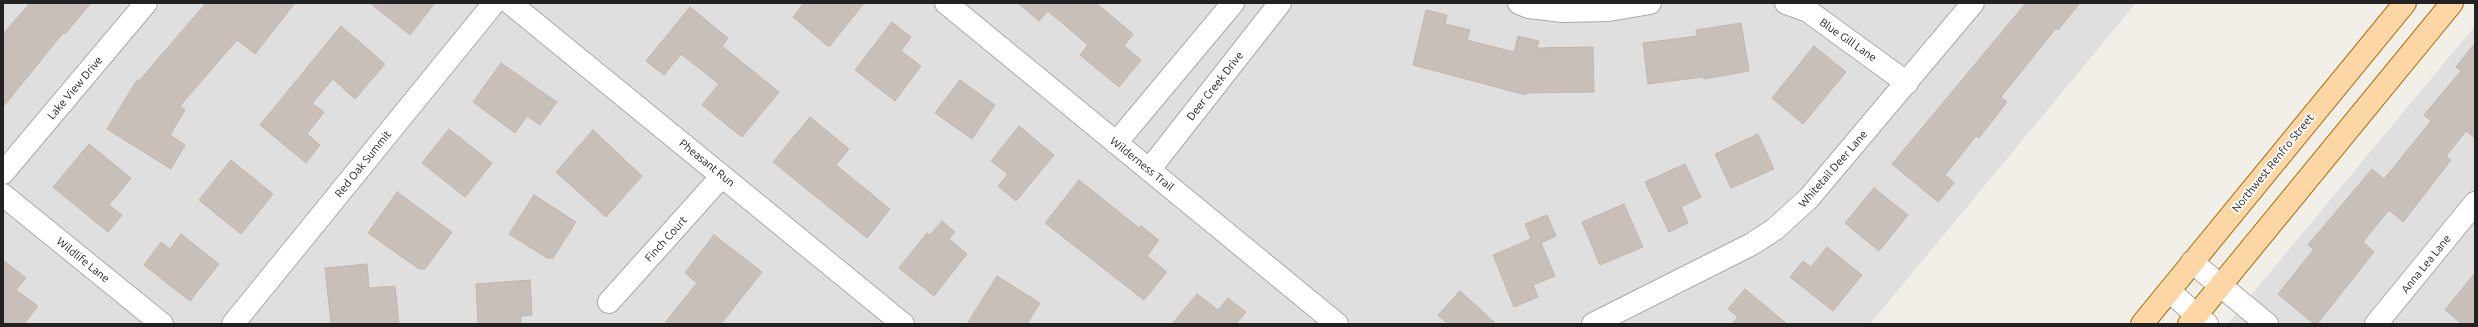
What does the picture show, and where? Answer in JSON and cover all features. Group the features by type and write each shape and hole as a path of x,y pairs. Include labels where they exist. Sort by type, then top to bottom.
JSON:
{"main road":[{"name":"Northwest Renfro Street","path":"2142,324 2405,3"},
{"path":"2197,321 2221,285 2452,3"}],"street":[{"name":"Lake View Drive","path":"3,173 146,3"},
{"name":"Red Oak Summit","path":"233,324 494,3"},
{"name":"Pheasant Run","path":"510,3 904,324"},
{"name":"Wilderness Trail","path":"946,3 1337,324"},
{"path":"1116,143 1233,3"},
{"name":"Deer Creek Drive","path":"1149,170 1280,3"},
{"path":"1519,3 1529,7 1563,11 1609,10 1650,3"},
{"name":"Blue Gill Lane","path":"1786,3 1808,11 1908,83"},
{"name":"Whitetail Deer Lane","path":"1593,324 1752,244 1775,229 1809,198 1908,83 1973,3"},
{"name":"Finch Court","path":"610,302 722,176"},
{"name":"Wildlife Lane","path":"3,195 162,324"},
{"name":"Anna Lea Lane","path":"2376,324 2475,203"},
{"path":"2192,262 2267,324"},
{"path":"2169,291 2197,321"}],"shaded area":[{"path":"3,3 2136,3 1870,324 3,324"},
{"path":"2475,26 2475,324 2227,324"}],"building":[{"path":"30,3 91,3 65,34 63,33 3,107 3,34"},
{"path":"206,3 295,3 255,54 237,40 180,106 185,110 170,135 185,145 171,169 107,129 137,80 139,81"},
{"path":"370,3 435,3 410,35"},
{"path":"804,3 864,3 829,47 793,17"},
{"path":"1018,3 1096,3 1133,34 1124,46 1141,60 1119,87 1080,55 1088,45 1048,11 1039,21"},
{"path":"2026,3 2080,3 2058,30 2056,28 2001,97 2007,102 1979,138 1976,136 1945,175 1954,183 1938,202 1892,164"},
{"path":"690,7 728,38 722,46 779,92 742,137 702,105 719,84 681,54 664,75 646,61"},
{"path":"1426,10 1447,15 1445,24 1470,30 1467,40 1514,52 1518,36 1539,41 1537,48 1593,47 1594,92 1526,93 1526,95 1413,65"},
{"path":"892,22 911,37 901,51 921,66 895,101 855,70"},
{"path":"1741,23 1749,71 1704,79 1703,77 1648,84 1643,43 1697,36 1696,30"},
{"path":"341,26 385,64 355,99 333,79 312,103 324,112 307,134 320,145 306,163 260,125"},
{"path":"2475,43 2475,138 2466,131 2446,156 2451,160 2403,222 2389,210 2363,242 2374,252 2317,324 2314,324 2278,294 2314,249 2308,245 2372,169 2384,179 2431,121 2424,115 2461,71 2456,67"},
{"path":"1814,46 1846,72 1803,124 1772,98"},
{"path":"501,63 557,102 540,125 527,116 515,133 473,102"},
{"path":"960,80 995,105 972,139 935,113"},
{"path":"810,117 849,149 836,165 890,209 867,238 773,162"},
{"path":"1019,126 1054,155 1016,201 998,186 1008,174 991,161"},
{"path":"449,129 492,163 465,197 422,163"},
{"path":"593,130 642,176 606,217 556,172"},
{"path":"1758,134 1774,169 1731,188 1715,154"},
{"path":"89,144 131,178 109,205 122,215 108,232 53,187"},
{"path":"231,160 273,194 241,234 199,200"},
{"path":"1685,164 1701,197 1681,207 1688,223 1669,232 1645,182"},
{"path":"1079,180 1139,228 1141,226 1159,240 1147,256 1167,272 1144,300 1045,223"},
{"path":"1874,188 1908,215 1879,251 1845,223"},
{"path":"397,192 452,232 425,269 419,269 368,233"},
{"path":"534,195 576,222 553,258 547,258 509,234"},
{"path":"1624,204 1643,247 1600,265 1582,222"},
{"path":"1547,215 1556,236 1541,243 1555,276 1533,285 1538,297 1514,307 1493,255 1531,239 1525,224"},
{"path":"942,221 955,232 949,239 967,254 934,296 899,268 927,233 930,235"},
{"path":"181,234 219,264 190,301 144,265 161,242 170,249"},
{"path":"714,235 762,272 721,324 664,324 697,283 685,273"},
{"path":"1827,247 1862,275 1833,311 1790,277 1803,261 1811,267"},
{"path":"3,260 26,278 16,290 38,306 24,324 3,324"},
{"path":"367,264 369,288 395,286 399,324 331,324 325,268"},
{"path":"2475,273 2475,324 2462,324 2445,310"},
{"path":"997,276 1040,303 1027,324 967,324"},
{"path":"530,280 532,315 521,316 521,324 478,324 476,284"},
{"path":"1745,289 1787,324 1732,324 1738,317 1728,309"},
{"path":"1460,291 1496,324 1448,324 1438,315"},
{"path":"1197,294 1218,310 1228,298 1246,312 1236,324 1172,324"}]}
